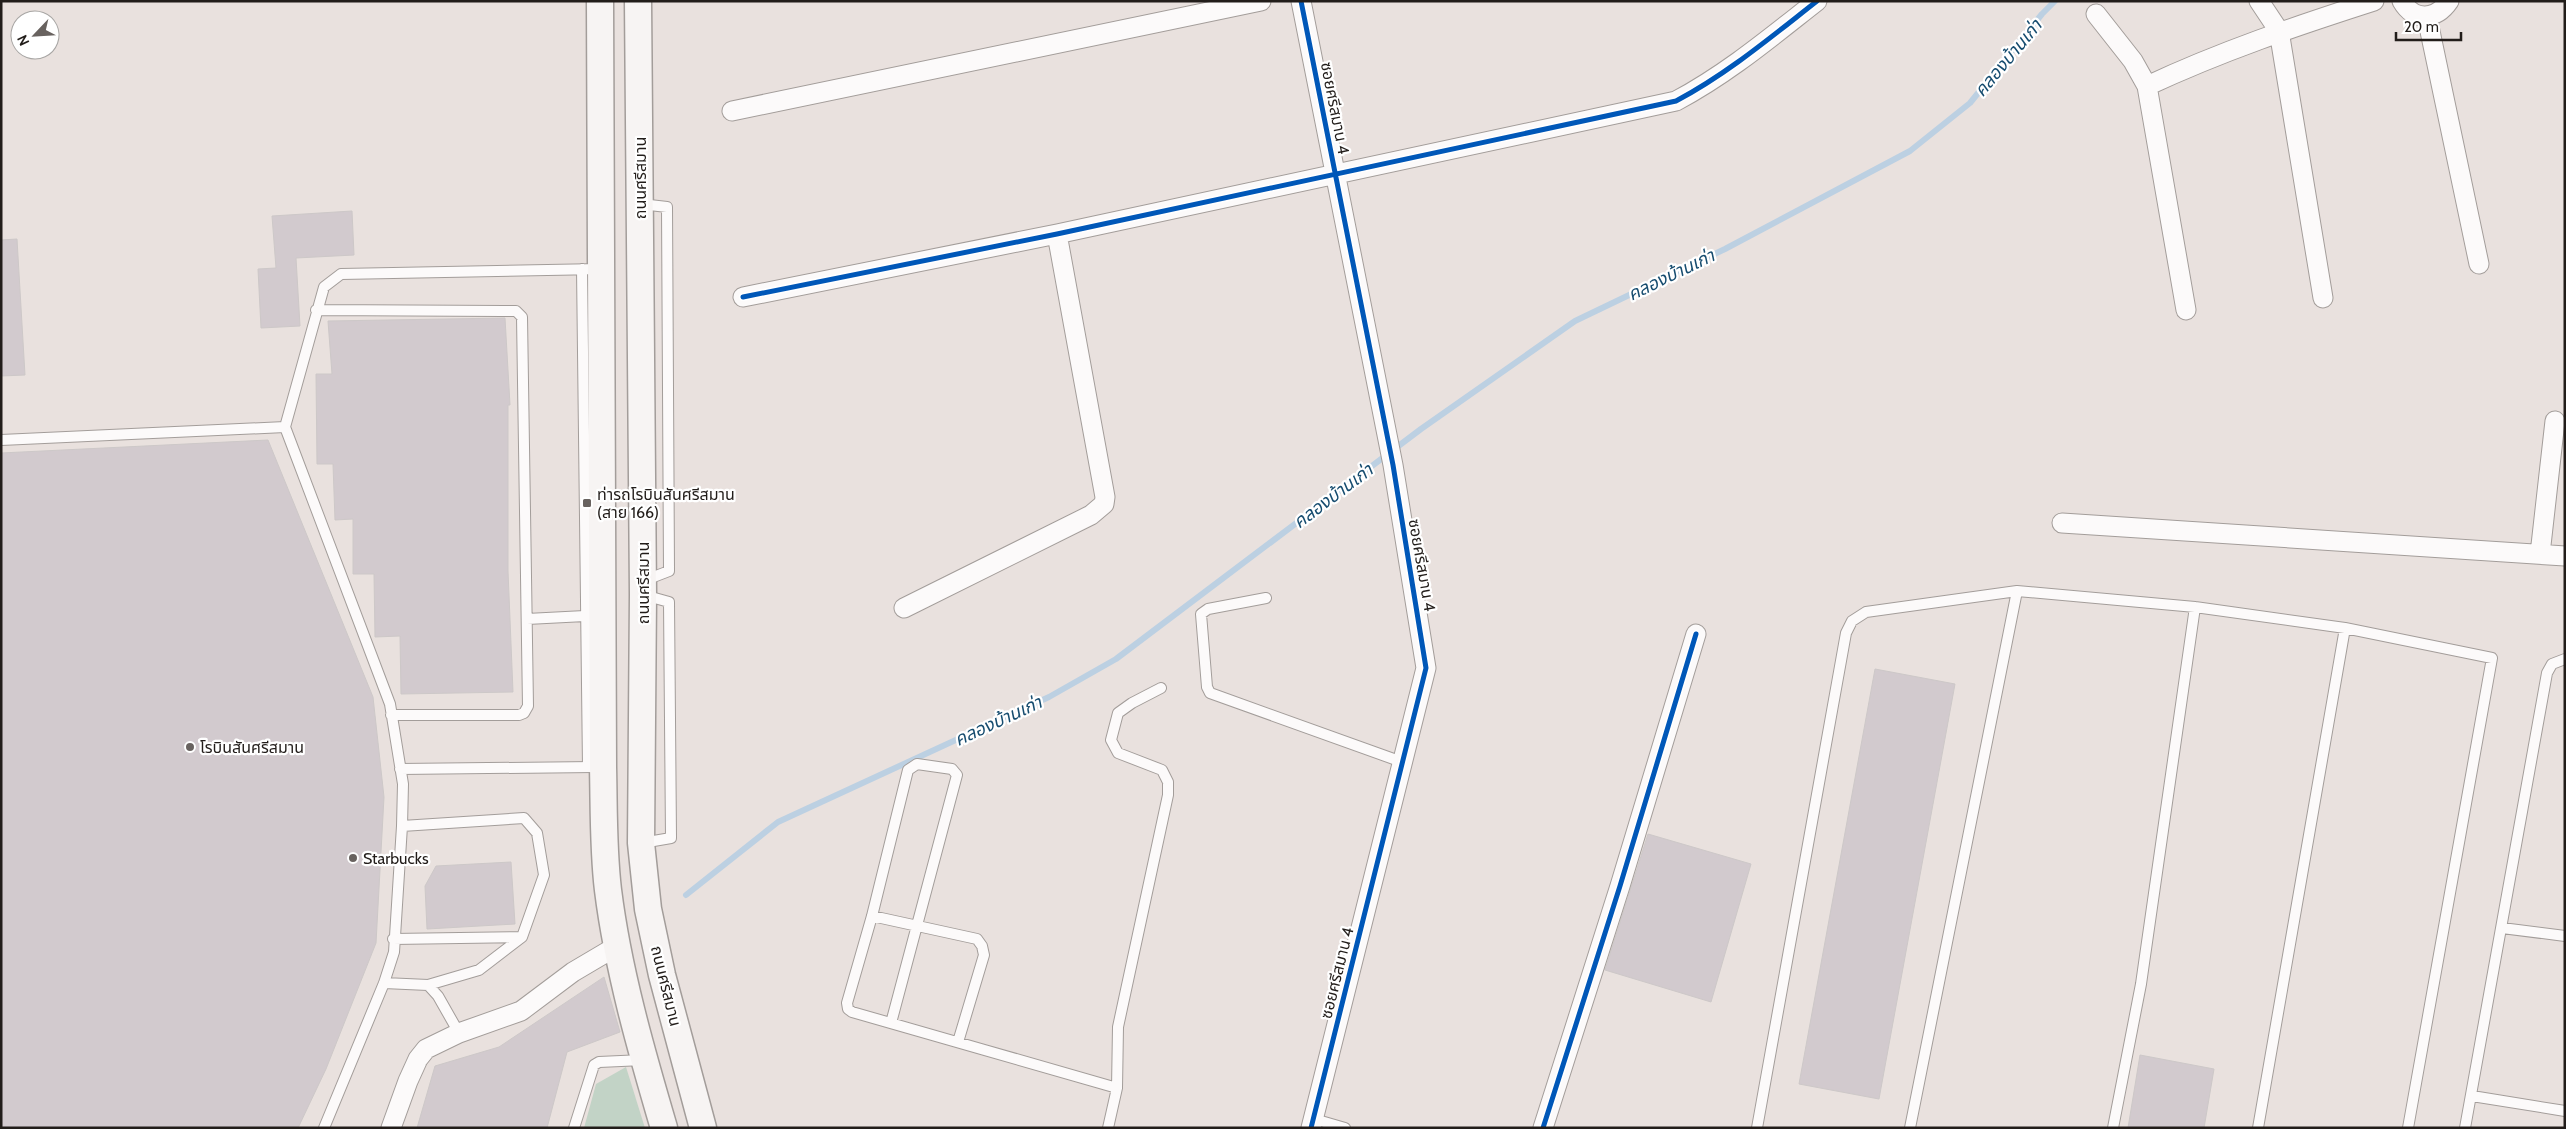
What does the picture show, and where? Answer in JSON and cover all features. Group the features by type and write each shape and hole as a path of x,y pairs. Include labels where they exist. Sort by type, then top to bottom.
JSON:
{"main road":[{"path":"600,1 591,269 595,767 608,888 617,946 644,1059 664,1128"},
{"name":"ถนนศรีสมาน","path":"638,1 643,588 641,843 648,908 662,975 703,1128"}],"street":[{"path":"732,111 1261,1"},
{"name":"ซอยศรีสมาน 4","path":"1301,1 1393,466 1426,668 1312,1123"},
{"path":"743,297 1057,234 1676,100 1735,65 1817,1"},
{"path":"2260,1 2279,31 2323,298"},
{"path":"2147,86 2210,57 2279,31 2374,1"},
{"path":"2402,1 2409,11 2417,16 2427,17 2444,9 2449,1"},
{"path":"2096,14 2133,61 2147,86 2186,310"},
{"path":"2427,17 2479,264"},
{"path":"904,608 1091,515 1104,504 1105,496 1057,234"},
{"path":"2540,554 2555,421"},
{"path":"2062,523 2565,556"},
{"path":"1543,1128 1620,886 1696,634"},
{"path":"391,1128 418,1059 426,1050 459,1033 521,1011 573,972 617,946"}],"lane":[{"path":"324,1128 384,983 394,952 393,939 402,826 403,784 400,769 391,715 387,696 285,427 316,310 324,288 341,274 591,269 585,616 595,767 400,769"},
{"path":"316,310 516,311 522,317 528,706 524,713 519,715 391,715"},
{"path":"1,440 285,427"},
{"path":"1910,1128 2017,591"},
{"path":"1757,1128 1846,633 1852,621 1866,612 2017,591 2195,607 2345,628 2492,658 2408,1128"},
{"path":"1266,598 1208,608 1201,614 1207,687 1210,693 1402,762"},
{"path":"2113,1128 2141,984 2195,607"},
{"path":"527,620 585,616"},
{"path":"2258,1128 2345,628"},
{"path":"2465,1128 2547,673 2552,664 2565,659"},
{"path":"1108,1128 1117,1088 1118,1027 1168,794 1168,782 1162,770 1118,753 1111,740 1118,713 1162,688"},
{"path":"891,1023 958,775 952,769 917,764 908,770 872,916 847,1004 852,1012 1117,1088"},
{"path":"384,983 428,986 478,970 522,937 544,875 537,833 524,818 402,826"},
{"path":"872,916 977,939 982,946 984,955 958,1042"},
{"path":"2502,928 2565,936"},
{"path":"393,939 522,937"},
{"path":"428,986 438,996 459,1033"},
{"path":"574,1128 594,1065 599,1062 644,1059"},
{"path":"2472,1096 2565,1111"},
{"path":"1312,1123 1345,1128"}],"green space":[{"path":"626,1067 645,1128 584,1128 596,1084"}],"building":[{"path":"352,211 354,255 296,258 300,326 261,328 258,269 276,268 272,216"},
{"path":"17,239 25,375 1,376 1,240"},
{"path":"505,318 510,405 508,405 508,571 513,692 401,694 400,636 375,637 374,574 353,574 353,519 335,520 333,464 317,464 316,374 332,374 328,321"},
{"name":"โรบินสันศรีสมาน","path":"268,440 373,697 384,797 376,943 326,1069 298,1128 1,1128 1,453"},
{"path":"1875,669 1955,684 1879,1099 1799,1084"},
{"path":"1648,834 1751,864 1711,1002 1605,970"},
{"path":"511,862 515,924 427,929 425,886 436,866"},
{"path":"604,977 620,1032 567,1052 547,1128 417,1128 435,1066 499,1047"},
{"path":"2140,1055 2214,1069 2204,1128 2128,1128"}],"waterway":[{"name":"คลองบ้านเก่า","path":"686,895 778,822 1049,697 1116,659 1421,429 1575,321 1725,249 1910,151 1970,103 2042,14 2055,1"}],"cycle path":[{"path":"1301,1 1393,465 1426,668 1311,1128"},
{"path":"743,297 1057,234 1676,101 1731,67 1817,1"},
{"path":"1543,1128 1620,886 1696,634"}],"place":[{"name":"ท่ารถโรบินสันศรีสมาน (สาย 166)","path":"587,503"},
{"name":"โรบินสันศรีสมาน","path":"190,747"},
{"name":"Starbucks","path":"353,858"}]}
